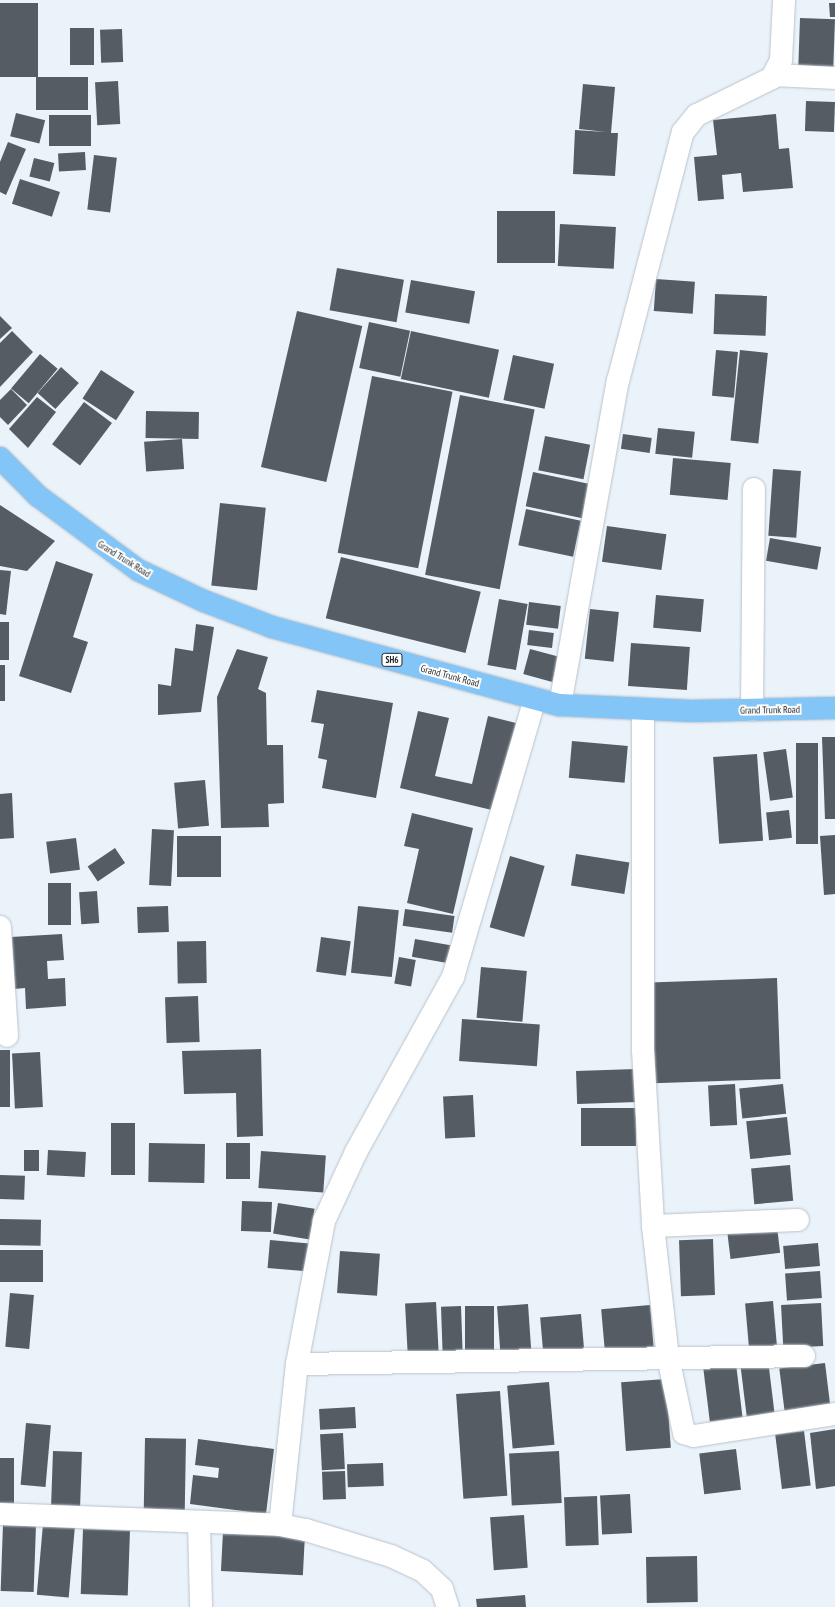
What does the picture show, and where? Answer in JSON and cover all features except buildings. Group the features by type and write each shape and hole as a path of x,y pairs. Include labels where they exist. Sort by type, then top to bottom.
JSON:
{"main road":[{"name":"Grand Trunk Road","path":"3,467 90,537 138,570 204,601 272,627 560,706 643,709 752,710 835,708"}],"street":[{"path":"560,706 618,381 683,132 697,115 764,85 774,75 781,60 784,0"},
{"path":"774,75 835,78"},
{"path":"752,710 754,489"},
{"path":"280,1525 297,1364 319,1243 329,1206 453,977 535,699"},
{"path":"643,709 643,1050 653,1226 668,1357 685,1436 835,1414"},
{"path":"0,927 7,1036"},
{"path":"653,1226 798,1220"},
{"path":"297,1364 804,1356"},
{"path":"0,1514 280,1525 391,1556 423,1571 442,1589 448,1607"},
{"path":"199,1523 201,1607"}]}
